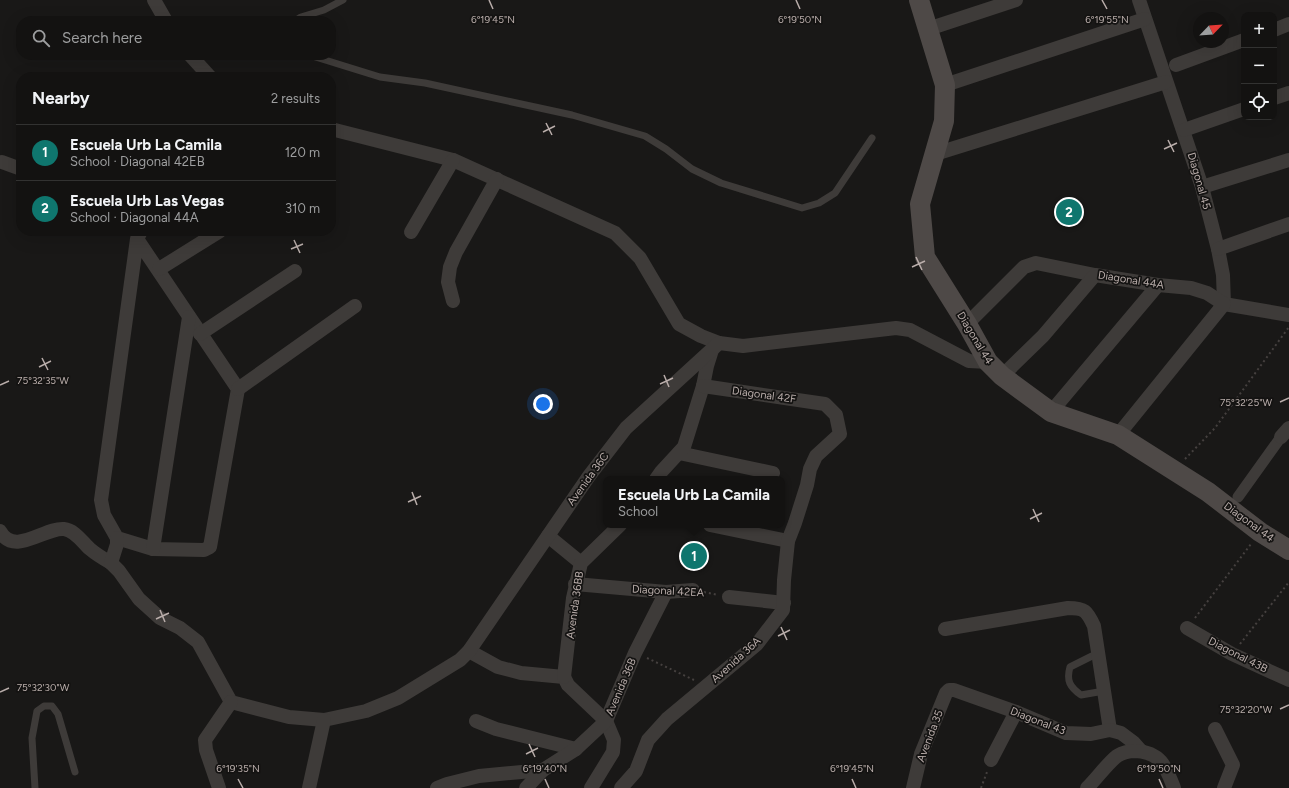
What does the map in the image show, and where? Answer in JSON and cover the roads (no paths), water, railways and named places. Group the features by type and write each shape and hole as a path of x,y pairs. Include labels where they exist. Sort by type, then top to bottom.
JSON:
{"main road":[{"name":"Diagonal 44","path":"919,0 946,85 944,121 920,204 925,257 967,324 988,362 1002,376 1051,412 1118,436 1175,470 1208,492 1260,532 1289,550"}],"street":[{"path":"154,0 163,16"},
{"path":"928,29 1016,0"},
{"name":"Diagonal 45","path":"1139,0 1202,187 1223,275 1224,304"},
{"path":"946,85 1145,19"},
{"path":"1277,29 1289,24"},
{"path":"1176,65 1241,41"},
{"path":"195,60 205,72"},
{"path":"935,154 1166,82"},
{"path":"1277,97 1289,93"},
{"path":"1184,130 1241,110"},
{"path":"336,130 453,160 615,233 640,258 679,324 716,346 744,346 896,328 910,330 969,361 988,362"},
{"path":"411,232 453,160"},
{"path":"1202,187 1289,160"},
{"path":"2,162 16,167"},
{"path":"454,301 448,282 450,267 456,252 497,179"},
{"path":"1218,249 1289,224"},
{"path":"111,563 117,544 117,538 104,515 101,500 139,236"},
{"path":"140,236 189,317 238,389"},
{"path":"159,269 212,236"},
{"name":"Diagonal 44A","path":"967,324 1024,267 1036,263 1096,275 1198,290 1224,304"},
{"path":"200,334 295,271"},
{"path":"1002,376 1044,336 1096,275"},
{"path":"1051,412 1158,285"},
{"path":"1118,436 1224,304 1289,315"},
{"path":"117,538 153,548 204,550 210,547 238,389 355,306"},
{"path":"153,548 189,317"},
{"path":"658,476 684,447 703,386 707,366 716,346"},
{"name":"Avenida 36C","path":"231,702 289,716 324,720 366,711 398,698 460,660 469,651 589,476 626,428 716,346"},
{"name":"Diagonal 42F","path":"703,386 825,404"},
{"name":"Avenida 36A","path":"622,788 636,771 648,740 667,719 757,644 783,610 788,541 807,485 810,469 816,456 840,434 836,415 825,404"},
{"path":"1238,497 1285,432"},
{"path":"679,453 773,473"},
{"name":"Avenida 36BB","path":"564,677 575,584 581,563 617,528"},
{"path":"725,528 788,541"},
{"path":"0,531 3,536 9,540 20,541 32,539 55,529 66,529 77,536 90,549 111,563 119,571 139,599 160,618 180,628 198,642 231,702 205,740 206,750 219,788"},
{"path":"548,536 581,563"},
{"name":"Diagonal 42EA","path":"575,584 666,592 693,590"},
{"name":"Avenida 36B","path":"437,788 479,776 543,770 576,749 606,721 635,653 666,592"},
{"path":"728,597 784,603"},
{"path":"945,629 1068,608 1079,608 1088,613 1094,626 1110,730 1121,733 1133,742 1141,751"},
{"name":"Diagonal 43B","path":"1187,628 1232,654 1289,680"},
{"path":"469,651 498,667 521,673 564,677 568,685 606,721 614,740 613,752 591,788"},
{"name":"Avenida 35","path":"913,788 924,748 946,694 949,690 954,690"},
{"name":"Diagonal 43","path":"954,690 1016,712 1066,733 1091,734 1110,730"},
{"path":"991,760 1016,712"},
{"path":"309,788 324,720"},
{"path":"476,721 496,729 576,749"},
{"path":"1215,729 1233,765 1224,788"},
{"path":"1087,788 1118,756 1129,751 1141,751 1156,756 1167,769 1174,788"},
{"path":"526,788 543,770"}],"lane":[{"path":"304,16 324,10 343,0"},
{"path":"326,60 380,77 425,83 572,114 645,136 666,149 692,169 721,183 802,208 820,203 835,193 872,138"},
{"path":"1098,653 1070,667 1067,676 1072,688 1081,696 1104,691"},
{"path":"35,788 32,738 37,712 44,706 52,706 58,714 75,772"}],"place":[{"name":"Escuela Urb Las Vegas","path":"1069,212"},
{"name":"Escuela Urb La Camila","path":"694,556"}]}
